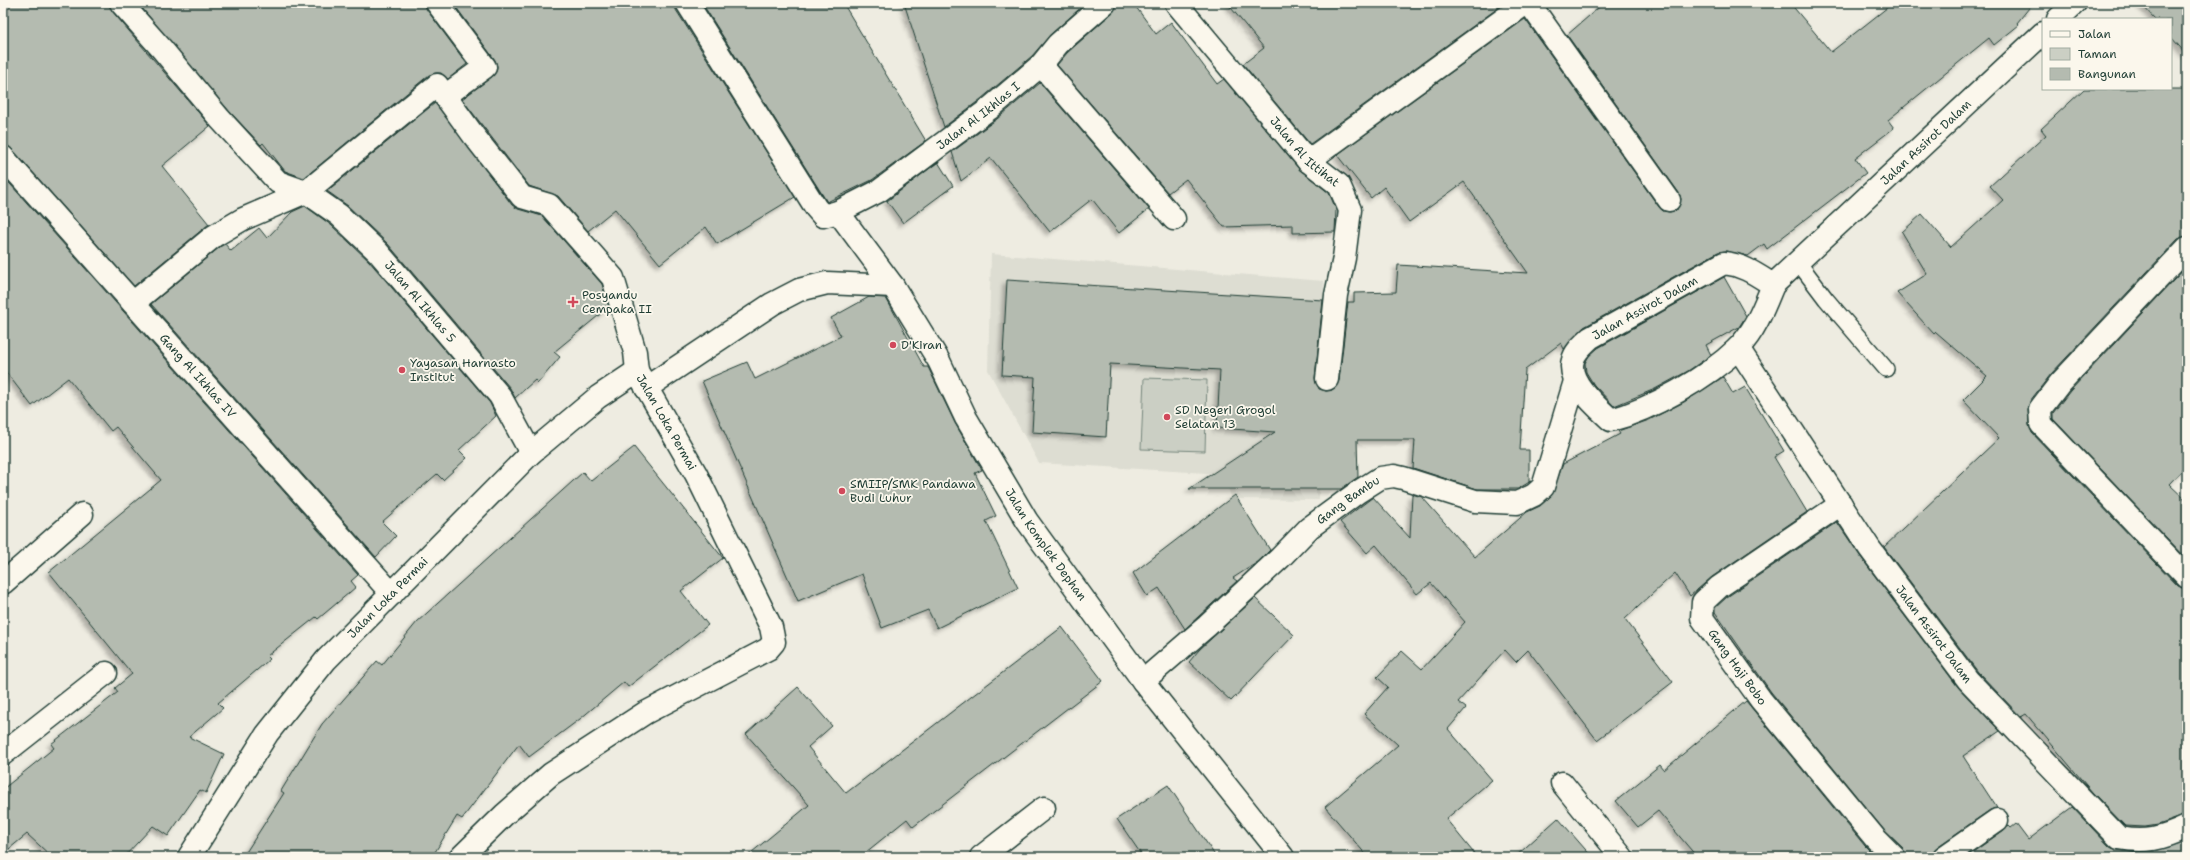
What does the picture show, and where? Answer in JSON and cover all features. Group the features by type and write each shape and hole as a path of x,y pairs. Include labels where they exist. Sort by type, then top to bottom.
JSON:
{"street":[{"path":"437,3 485,67 445,96"},
{"path":"687,3 816,208 823,216 842,217"},
{"name":"Jalan Al Ikhlas I","path":"842,217 989,109 1041,65 1058,44 1105,3"},
{"name":"Jalan Al Ittihat","path":"1176,3 1308,160 1339,185 1350,210 1344,258 1336,295 1327,379"},
{"path":"1308,160 1527,3 1669,200"},
{"path":"2059,18 2075,3"},
{"name":"Jalan Al Ikhlas 5","path":"128,5 220,119 278,182 306,192 339,215 378,252 500,396 531,453"},
{"name":"Jalan Assirot Dalam","path":"1773,285 1751,270 1737,264 1724,263 1590,338 1578,350 1572,360 1575,381 1595,405 1611,420 1636,413 1677,391 1711,370 1738,348 1759,320 1773,285 2042,34"},
{"path":"1041,65 1174,219"},
{"path":"133,303 214,236 243,219 306,192 437,85 522,197 549,205 613,278 640,370 799,290 827,283 894,286"},
{"name":"Gang Al Ikhlas IV","path":"3,157 392,594"},
{"name":"Jalan Komplek Dephan","path":"842,217 894,286 939,361 966,418 1027,521 1143,681 1283,857"},
{"path":"2187,248 2060,382 2040,409 2041,424 2187,577"},
{"name":"Jalan Assirot Dalam","path":"1738,348 1870,549 1968,680 2119,838 2138,841 2153,840 2187,827"},
{"name":"Jalan Loka Permai","path":"189,857 267,734 326,660 531,453 598,397 640,370 696,474 771,627 774,642 768,649 646,713 551,774 504,815 461,857"},
{"name":"Gang Bambu","path":"1143,681 1207,626 1280,558 1308,528 1380,478 1394,476 1403,478 1475,501 1517,503 1534,495 1543,487 1575,381"},
{"name":"Gang Haji Bobo","path":"1841,504 1719,587 1703,602 1702,618 1761,700 1856,815 1894,857"},
{"path":"3,583 82,514"},
{"path":"3,754 106,673"},
{"path":"1562,783 1622,857"},
{"path":"981,857 1044,808"},
{"path":"1944,857 1997,820"}],"lane":[{"path":"1798,262 1826,299 1886,369"}],"shaded area":[{"name":"SD Negeri Grogol Selatan 13","path":"991,254 1324,281 1319,500 1232,499 1223,474 1039,463 988,370"}],"green space":[{"path":"1144,378 1207,380 1205,451 1141,449"}],"building":[{"path":"3,3 109,3 112,11 210,126 162,166 209,224 134,286 12,149 3,145"},
{"path":"146,3 425,3 427,10 467,64 448,79 441,73 429,75 304,178 285,171 263,143 261,145 229,111 141,7"},
{"path":"453,3 675,3 676,10 795,197 717,244 706,227 660,264 615,209 588,231 558,196 529,186 462,99 492,77 496,72 497,66 495,60"},
{"path":"702,3 843,3 926,141 872,180 827,202"},
{"path":"904,3 1086,3 1050,35 1032,56 981,99 944,127"},
{"path":"1117,3 1133,3 1156,34 1171,22 1217,84 1224,79 1299,169 1329,193 1336,209 1335,232 1293,233 1293,225 1224,227 1186,179 1168,193 1057,65 1067,53 1113,12"},
{"path":"1227,3 1505,3 1310,144 1243,64 1264,48"},
{"path":"1604,3 1790,3 1831,52 1893,3 2033,3 2017,23 2019,25 1994,45 1989,38 1888,120 1894,128 1855,158 1866,173 1767,249 1764,244 1748,256 1726,251 1718,252 1584,327 1564,349 1561,343 1525,370 1520,450 1529,450 1529,482 1531,481 1518,489 1477,489 1413,468 1415,440 1357,440 1358,477 1341,489 1189,489 1275,432 1217,428 1220,370 1110,364 1106,437 1032,432 1035,377 1002,375 1007,280 1323,300 1315,378 1319,389 1326,391 1332,390 1339,381 1348,302 1354,302 1354,293 1396,292 1398,265 1528,273 1464,182 1409,222 1384,187 1371,198 1337,155 1525,19 1659,207 1663,211 1670,212 1677,210 1681,199 1679,193 1567,35"},
{"path":"2140,3 2187,3 2187,55 2172,38 2172,18 2154,18"},
{"path":"1040,83 1149,209 1119,233 1092,199 1050,232 991,158 961,181 952,152 997,119"},
{"path":"2187,89 2187,236 2178,239 2051,374 2030,401 2028,410 2029,425 2032,433 2178,586 2187,589 2187,815 2158,825 2145,827 2125,826 2092,792 2026,714 2021,717 1978,672 1884,547 1999,438 1963,400 1987,376 1936,332 1934,334 1897,293 1927,274 1902,232 1922,214 1951,247 2003,200 1990,186 2046,135 2041,129 2083,90"},
{"path":"435,103 512,205 518,209 542,216 602,284 609,307 554,352 560,357 538,383 535,380 515,398 510,388 388,244 348,206 327,191"},
{"path":"938,162 953,186 903,223 887,201"},
{"path":"3,176 358,575 351,581 356,587 318,619 316,617 267,656 270,659 218,703 223,708 189,737 224,754 206,793 200,790 168,836 153,826 124,857 52,857 27,834 3,854 3,789 54,748 51,744 118,692 115,688 132,674 49,572 161,480 116,427 111,431 68,378 32,406 3,368"},
{"path":"305,206 331,225 369,261 490,403 496,416 459,450 467,458 443,480 437,474 382,522 396,536 376,557 151,304 221,246 225,244 231,251 259,228 267,238 292,212"},
{"path":"2187,266 2187,465 2169,484 2187,501 2187,559 2053,419 2053,413 2070,391"},
{"path":"1724,277 1746,316 1739,327 1706,345 1711,355 1688,371 1655,389 1614,406 1594,385 1586,372 1585,363 1589,356 1598,348"},
{"path":"869,297 886,298 924,367 928,367 955,423 982,470 975,473 996,516 986,521 1018,588 937,628 928,610 882,628 862,574 798,601 702,381 747,362 755,379 841,336 831,318"},
{"path":"1723,377 1733,394 1745,387 1784,451 1774,457 1807,512 1712,577 1690,596 1675,573 1625,619 1673,682 1597,740 1528,650 1516,662 1505,650 1458,702 1466,708 1448,729 1492,780 1446,819 1477,857 1368,857 1325,807 1398,745 1364,714 1388,687 1377,677 1402,651 1422,669 1465,622 1431,583 1417,594 1376,545 1367,553 1340,522 1373,497 1410,538 1412,494 1422,497 1475,557 1527,512 1540,506 1551,496 1563,464 1620,434 1618,431 1649,420 1684,402"},
{"path":"634,447 723,558 681,591 708,625 628,687 624,682 580,719 529,757 519,744 462,819 457,816 432,857 243,857 284,793 281,791 322,724 377,661 382,665 417,622 583,472 591,481"},
{"path":"1235,495 1270,550 1258,562 1233,578 1237,581 1185,629 1159,588 1147,596 1133,573"},
{"path":"1837,522 1860,556 1958,687 2000,731 1963,756 1997,808 1990,810 1937,847 1932,857 1906,857 1903,848 1884,830 1771,692 1715,612 1715,608 1727,597"},
{"path":"1255,598 1294,635 1231,701 1189,662 1199,650"},
{"path":"1062,627 1103,681 913,827 907,819 860,857 746,857 809,805 746,734 798,687 832,726 808,747 846,793"},
{"path":"1746,701 1865,846 1876,857 1697,857 1658,811 1638,827 1616,801 1660,765 1664,770"},
{"path":"1168,785 1216,857 1143,857 1117,819"},
{"path":"2072,807 2110,847 2117,850 2137,853 2155,851 2187,841 2187,857 1966,857 2004,830 2008,825 2011,828 2016,824 2028,840"},
{"path":"1558,818 1592,857 1515,857"}],"place":[{"name":"Posyandu Cempaka II","path":"573,302"},
{"name":"D'Kiran","path":"893,345"},
{"name":"Yayasan Harnasto Institut","path":"402,370"},
{"name":"SD Negeri Grogol Selatan 13","path":"1167,417"},
{"name":"SMIIP/SMK Pandawa Budi Luhur","path":"842,491"}]}
